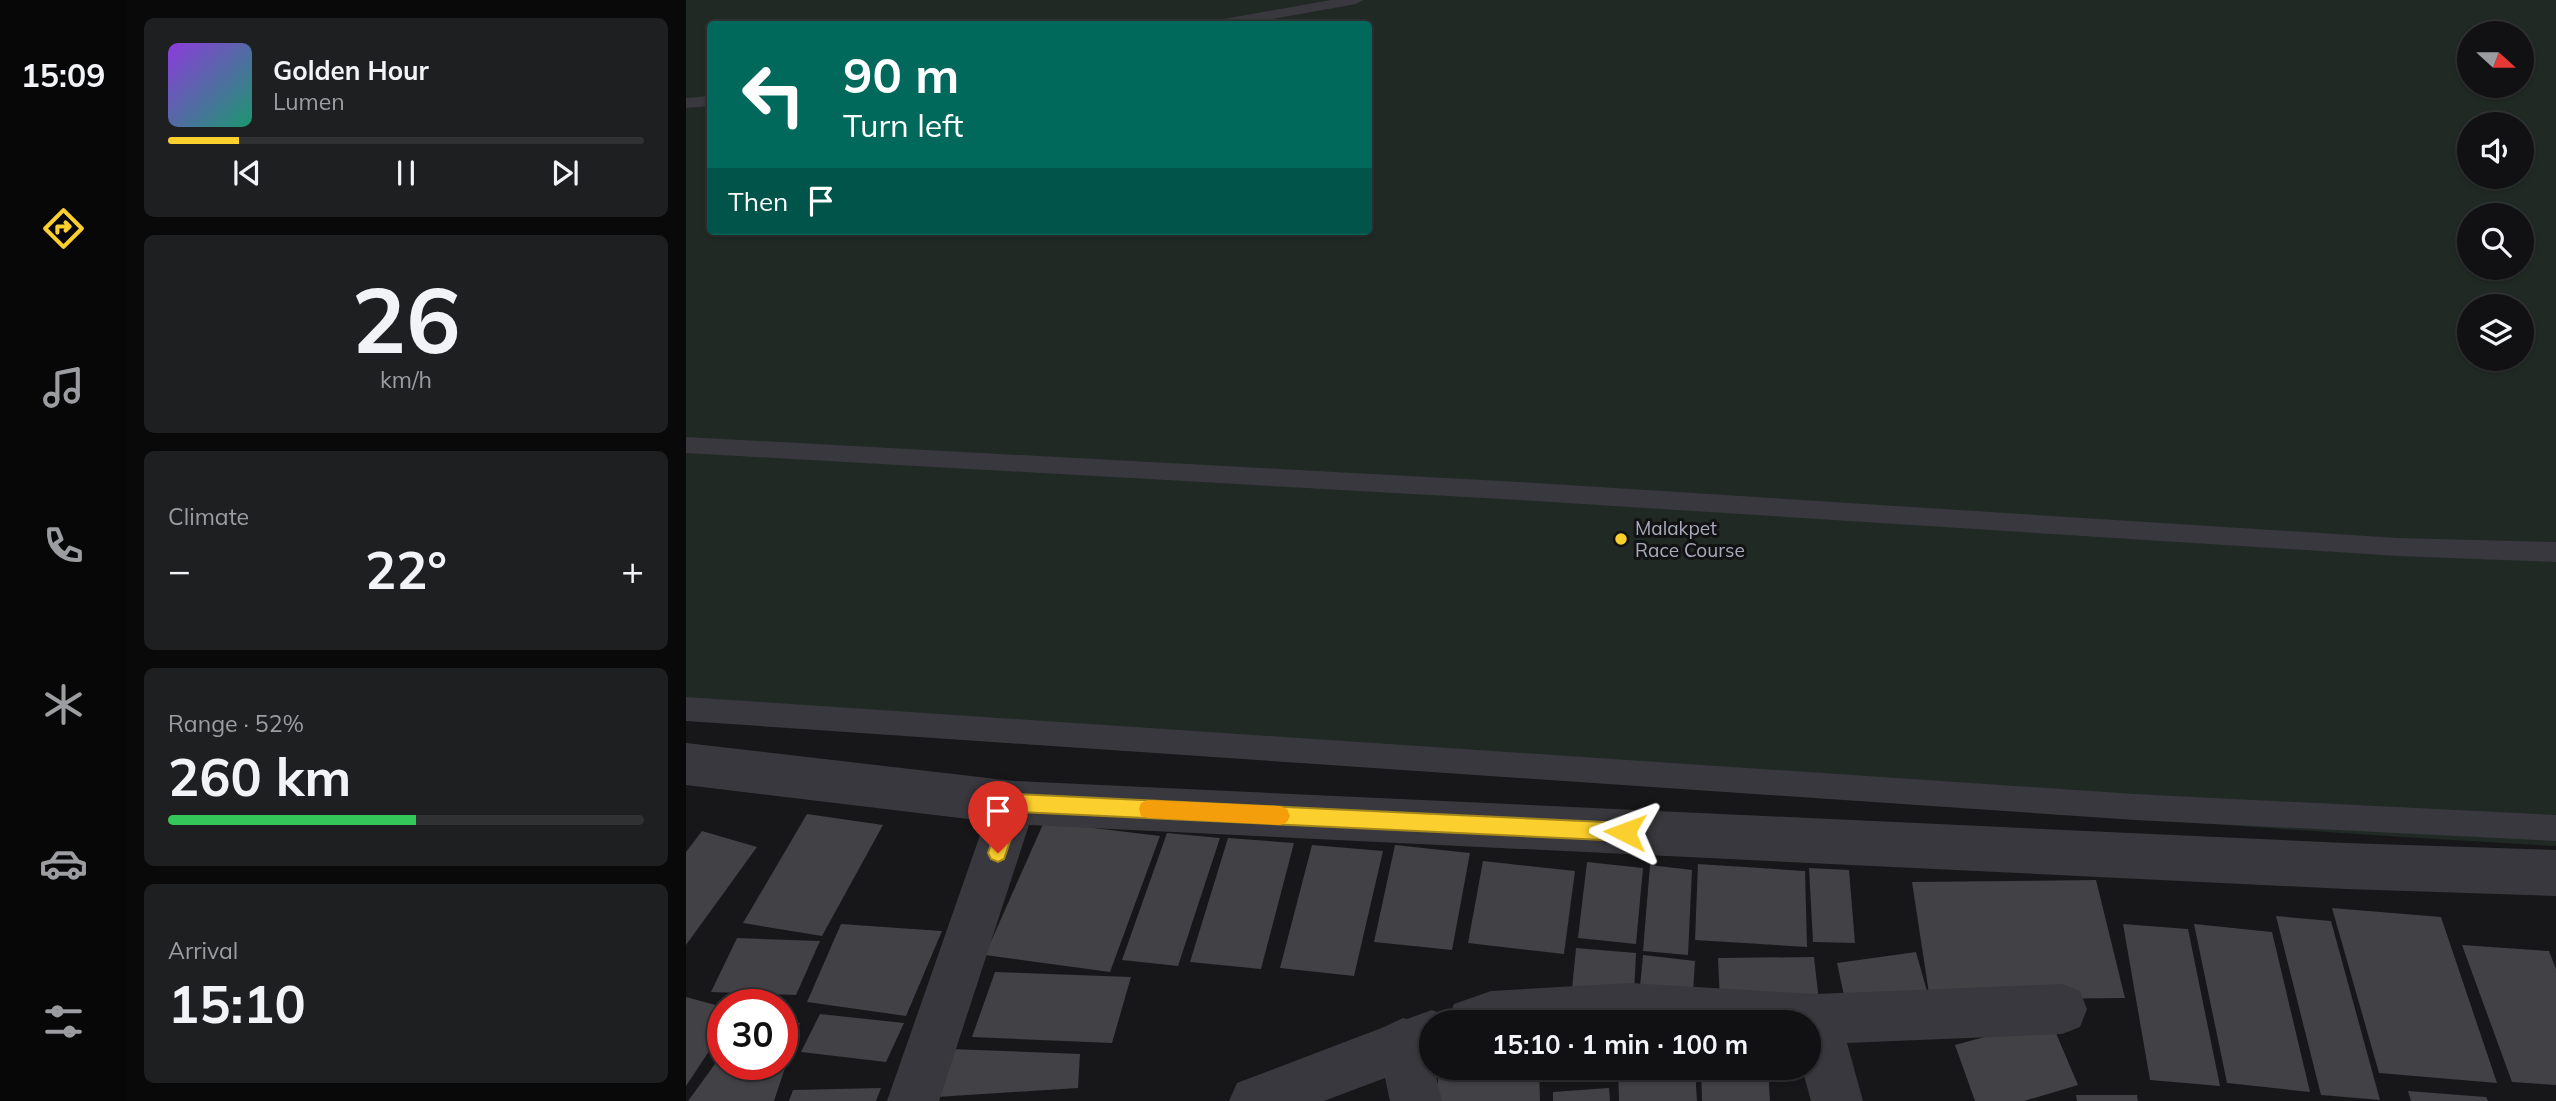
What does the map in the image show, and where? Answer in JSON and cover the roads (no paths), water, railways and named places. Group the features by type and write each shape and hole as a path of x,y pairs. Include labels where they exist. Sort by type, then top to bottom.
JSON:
{"street":[{"path":"686,764 1014,803 2332,865 2556,873"},
{"path":"913,1101 1014,803"},
{"path":"1821,1019 2062,1009"},
{"path":"1595,1010 1664,1010"},
{"path":"1255,1101 1417,1039 1416,1101"},
{"path":"1821,1041 1837,1101"}],"lane":[{"path":"1240,21 1356,0"},
{"path":"686,103 707,101"},
{"path":"686,445 1506,491 2398,547 2556,552"},
{"path":"686,709 2135,807 2556,828"}],"place":[{"name":"Malakpet Race Course","path":"1621,539"}]}
